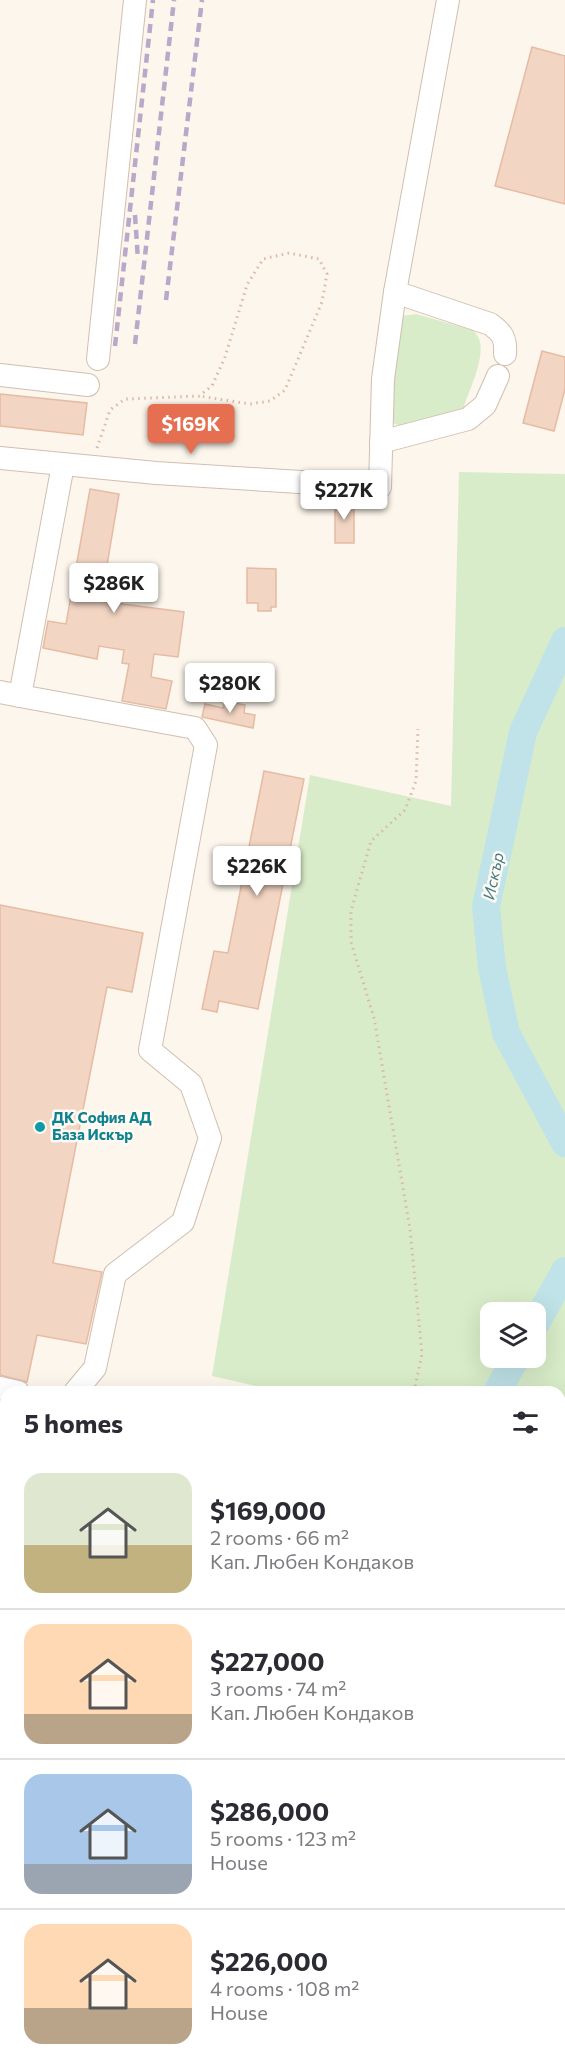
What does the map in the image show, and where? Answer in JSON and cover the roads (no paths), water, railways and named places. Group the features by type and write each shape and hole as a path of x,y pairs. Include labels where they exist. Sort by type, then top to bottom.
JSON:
{"street":[{"path":"98,359 135,0"},
{"path":"0,458 63,465 380,487 383,379 395,292 448,0"},
{"path":"395,292 490,324 500,330 506,340 505,354"},
{"path":"0,375 87,385"},
{"path":"381,442 468,419 485,405 498,376"},
{"path":"63,465 10,694 195,728 206,745 150,1050 190,1084 210,1138 183,1222 115,1274 96,1368 80,1386"}],"waterway":[{"name":"Искър","path":"565,641 523,732 486,907 492,968 506,1033 565,1143"},
{"name":"Искър","path":"546,1305 565,1271"},
{"name":"Искър","path":"500,1386 510,1368"}],"railway":[{"path":"115,346 153,0"},
{"path":"135,344 174,0"},
{"path":"166,300 202,0"},
{"path":"135,215 138,260"}],"place":[{"name":"ДК София АД База Искър","path":"40,1127"}]}
